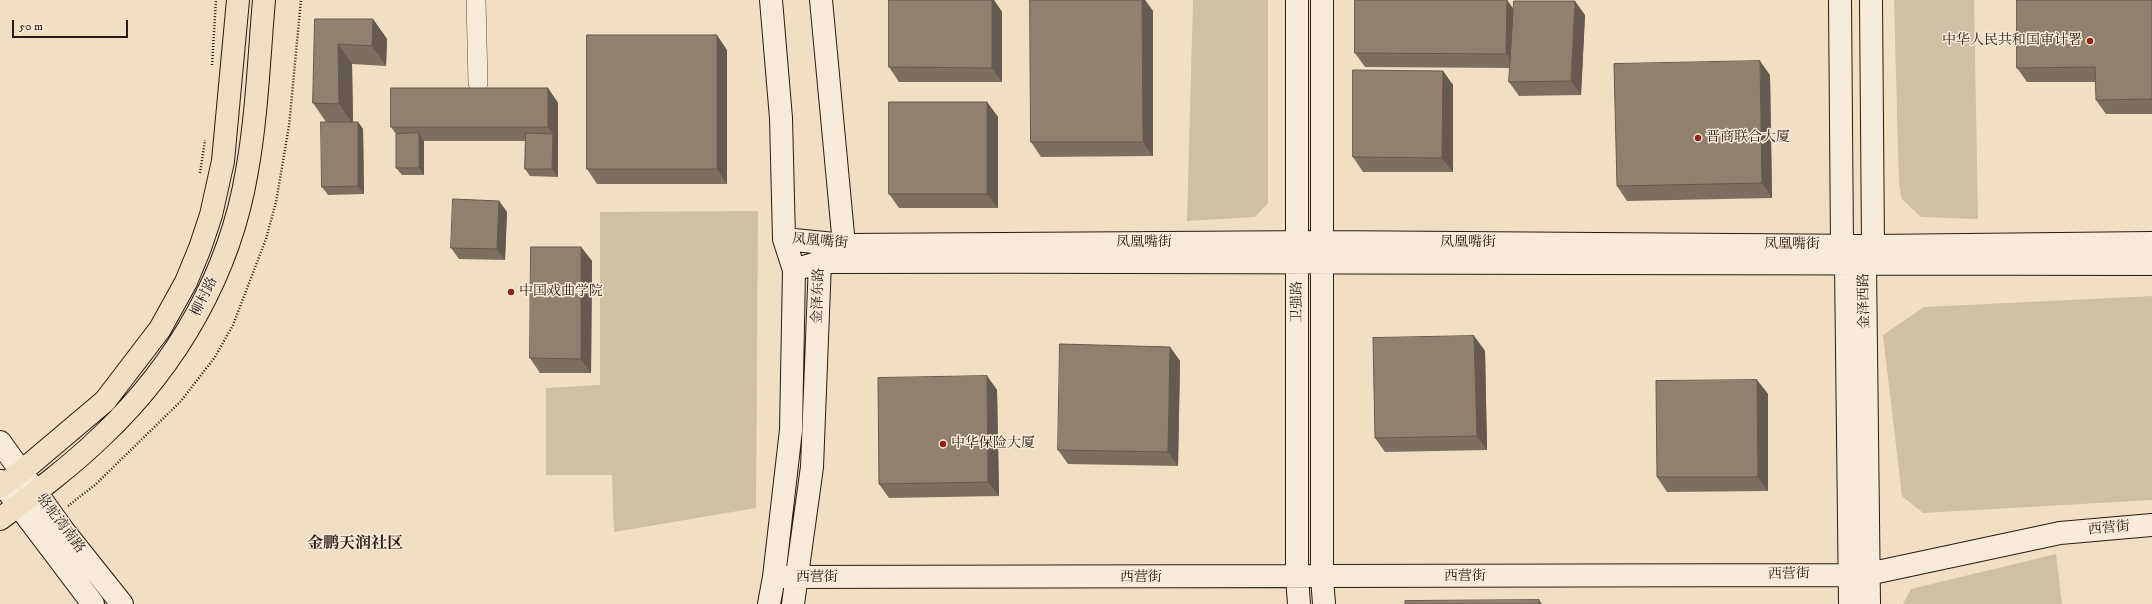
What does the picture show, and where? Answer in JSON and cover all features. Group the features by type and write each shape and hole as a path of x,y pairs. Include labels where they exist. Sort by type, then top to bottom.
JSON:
{"main road":[{"name":"柳村路","path":"1,484 22,472 105,400 160,329 186,282 200,248 211,215 223,161 238,0"},
{"name":"柳村路","path":"0,519 36,493 102,436 147,388 179,344 200,310 214,281 238,210 247,173 252,139 264,0"}],"street":[{"path":"476,0 478,83"},
{"name":"金泽东路","path":"769,604 774,577 791,430 794,270 784,239 780,118 771,0"},
{"path":"821,0 844,245"},
{"name":"卫强路","path":"1297,0 1297,577 1299,604"},
{"name":"卫强路","path":"1322,0 1322,577 1324,604"},
{"name":"金泽西路","path":"1840,0 1856,255 1859,574 1850,604"},
{"name":"金泽西路","path":"1856,255 1871,0"},
{"name":"凤凰嘴街","path":"784,239 844,245 1298,252 1856,255 2152,264"},
{"name":"凤凰嘴街","path":"1856,255 2152,243"},
{"name":"金泽东路","path":"794,604 814,438 820,262 844,245"},
{"name":"凤凰嘴街","path":"794,270 820,262 1298,252"},
{"name":"骆驼湾南路","path":"0,442 36,493 122,604"},
{"name":"骆驼湾南路","path":"1,484 94,604"},
{"name":"西营街","path":"774,577 797,579 1859,574 2060,533 2152,526"},
{"name":"金泽西路","path":"1859,574 1869,604"}],"path":[{"path":"211,69 216,0"},
{"path":"200,174 205,137"}],"shaded area":[{"path":"1193,0 1268,0 1268,203 1255,217 1187,221"},
{"path":"1894,0 1974,0 1978,219 1921,217 1902,199 1899,185"},
{"path":"758,211 756,508 614,532 612,475 546,475 546,388 600,385 600,212"},
{"path":"2152,296 2152,500 1923,513 1902,496 1883,335 1924,307"},
{"path":"2056,554 2062,604 1903,604 1911,589"}],"building":[{"path":"889,0 992,0 992,68 889,67"},
{"path":"1030,0 1142,0 1143,142 1031,142"},
{"path":"1355,0 1507,0 1506,54 1355,53"},
{"name":"中华人民共和国审计署","path":"2017,0 2152,0 2152,99 2096,100 2095,67 2017,68"},
{"path":"1514,1 1575,1 1571,81 1509,82"},
{"path":"315,19 373,19 372,46 338,44 339,104 313,103"},
{"path":"587,35 717,35 717,169 587,169"},
{"name":"晋商联合大厦","path":"1760,61 1762,183 1617,186 1614,64"},
{"path":"1353,70 1443,71 1442,158 1353,157"},
{"path":"391,88 548,88 548,127 391,127"},
{"path":"889,102 987,102 987,194 889,194"},
{"path":"321,122 358,122 358,186 322,187"},
{"path":"419,133 419,168 396,168 396,134"},
{"path":"526,133 553,134 552,169 525,169"},
{"path":"453,199 499,201 497,249 451,248"},
{"path":"531,247 581,247 581,359 530,358"},
{"path":"1474,336 1477,436 1375,438 1373,338"},
{"path":"1060,344 1170,347 1168,452 1058,450"},
{"name":"中华保险大厦","path":"987,376 988,482 879,484 878,378"},
{"path":"1757,380 1758,477 1657,477 1656,381"},
{"path":"1539,600 1539,604 1405,604 1405,601"}],"place":[{"name":"中华人民共和国审计署","path":"2090,41"},
{"name":"晋商联合大厦","path":"1698,138"},
{"name":"中国戏曲学院","path":"511,292"},
{"name":"中华保险大厦","path":"943,444"}],"district":[{"name":"金鹏天润社区","path":"355,545"}]}
